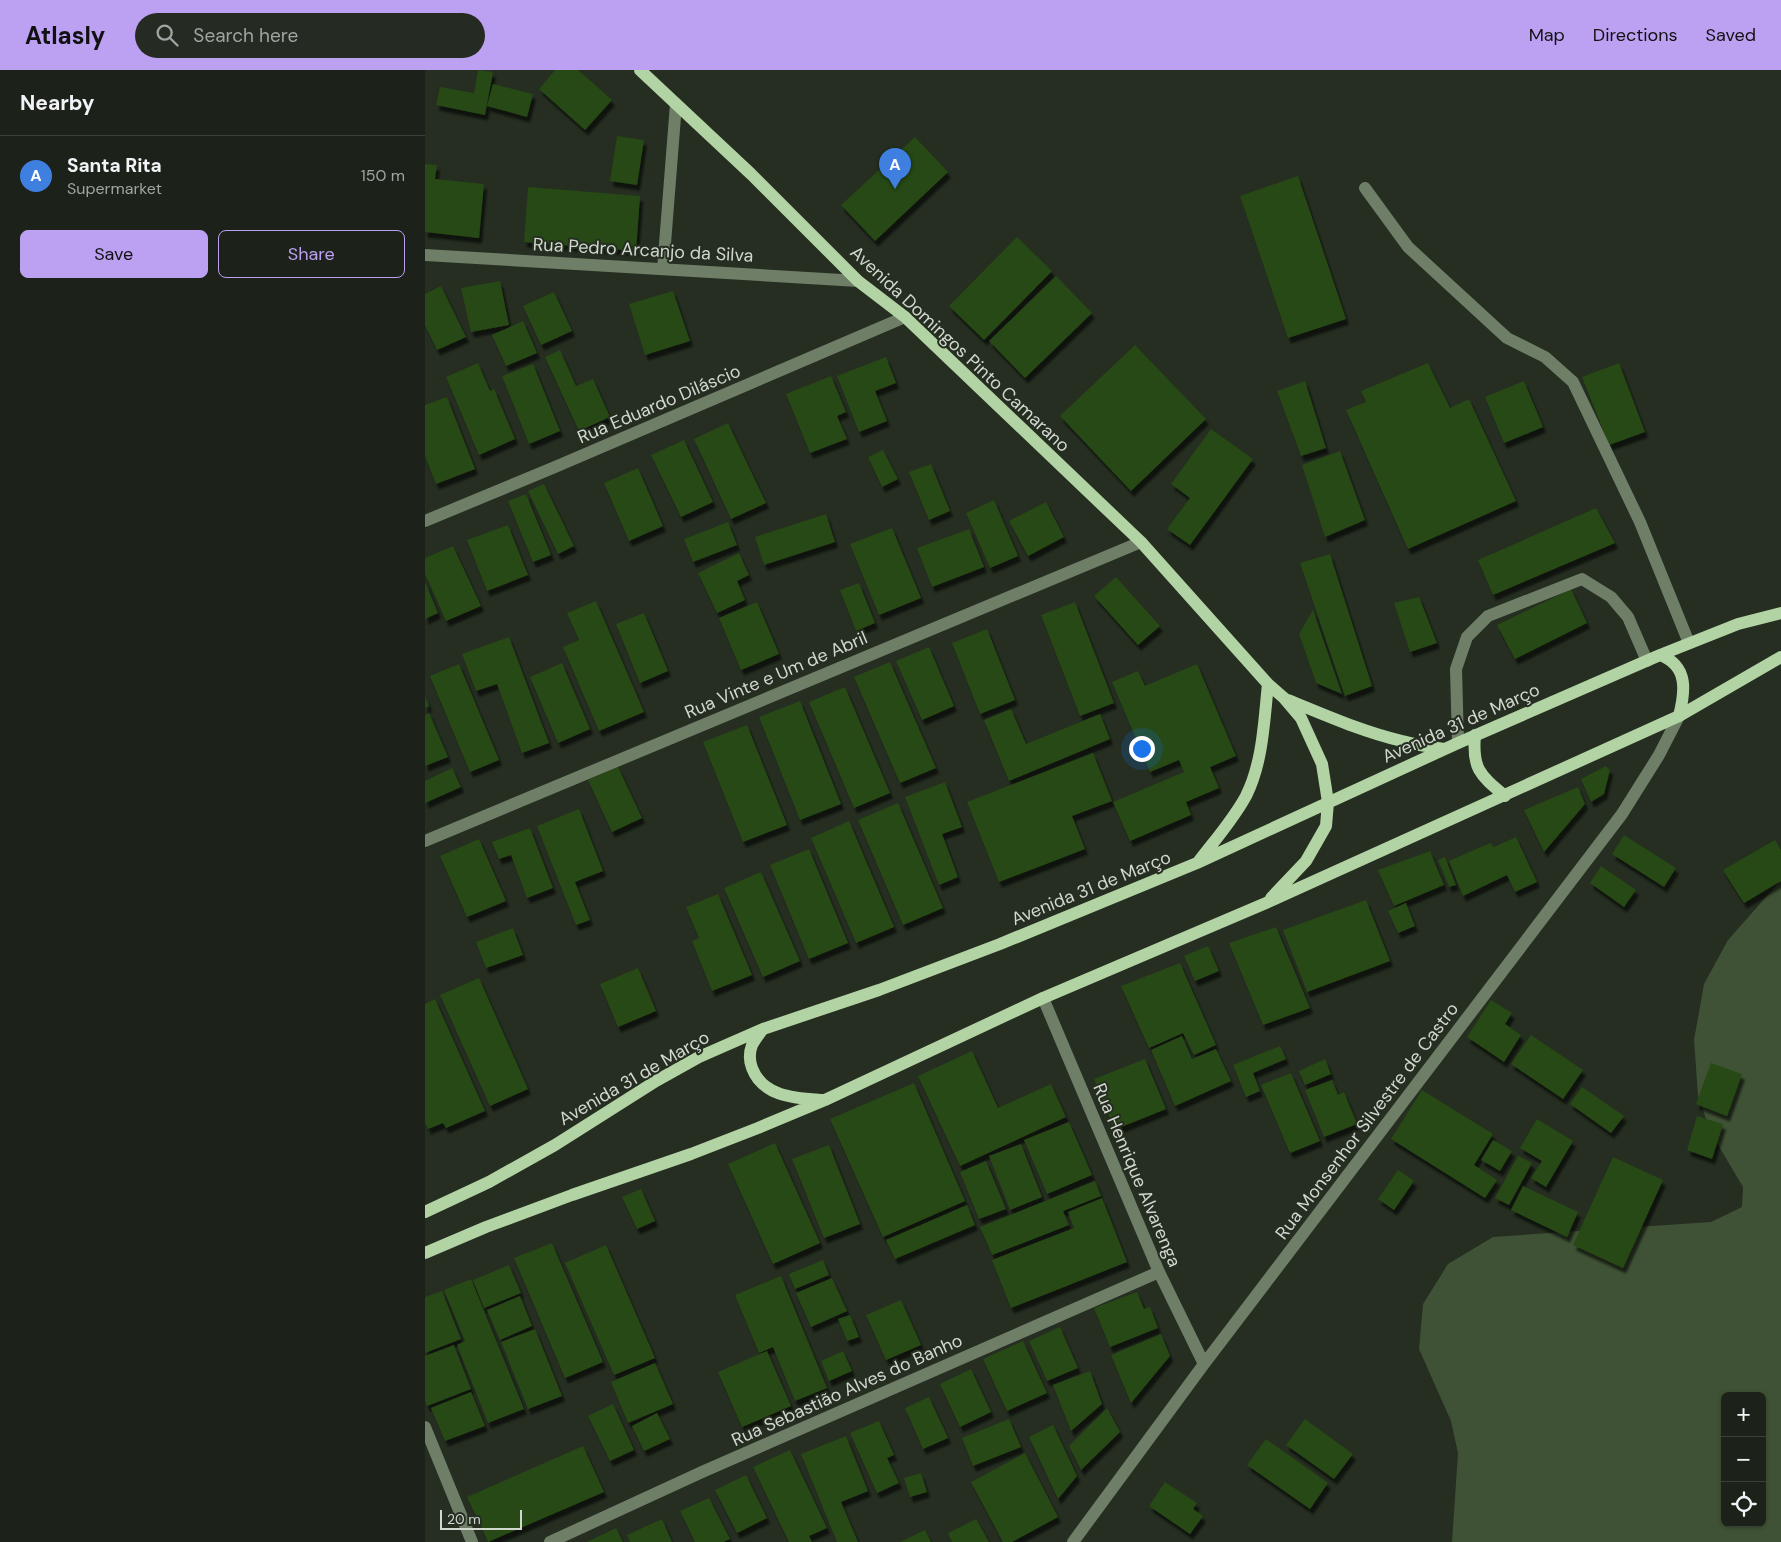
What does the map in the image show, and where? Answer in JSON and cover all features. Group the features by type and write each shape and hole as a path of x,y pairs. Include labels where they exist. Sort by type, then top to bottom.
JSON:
{"main road":[{"name":"Avenida Domingos Pinto Camarano","path":"640,70 751,174 858,281 905,318 1141,542 1268,684 1284,698"},
{"name":"Avenida 31 de Março","path":"425,1212 489,1182 555,1145 699,1056 763,1029 879,990 963,958 1197,863 1458,742 1660,655 1738,624 1781,613"},
{"path":"1660,655 1669,658 1681,675 1684,685 1684,696 1679,716"},
{"path":"425,1253 486,1227 691,1154 825,1100 1043,998 1266,903 1679,716 1781,657"},
{"path":"1197,863 1234,817 1247,794 1258,764 1268,684"},
{"path":"1284,698 1369,732 1402,742 1445,749"},
{"path":"1266,903 1306,861 1326,826 1329,802 1322,764 1301,718 1284,698"},
{"path":"1475,735 1473,753 1477,769 1488,782 1505,796"},
{"path":"763,1029 752,1046 749,1058 760,1083 775,1092 796,1098 825,1100"}],"street":[{"path":"663,269 677,104"},
{"path":"1365,188 1408,247 1507,338 1545,357 1573,382 1639,522 1689,644"},
{"name":"Rua Pedro Arcanjo da Silva","path":"425,255 858,281"},
{"name":"Rua Eduardo Diláscio","path":"425,521 905,318"},
{"name":"Rua Vinte e Um de Abril","path":"425,841 1141,542"},
{"path":"1458,742 1456,669 1467,637 1488,616 1582,579 1611,597 1628,617 1647,661"},
{"name":"Rua Monsenhor Silvestre de Castro","path":"1073,1542 1203,1364 1622,814 1659,755 1679,716"},
{"name":"Rua Henrique Alvarenga","path":"1043,998 1159,1272 1203,1364"},
{"name":"Rua Sebastião Alves do Banho","path":"550,1542 701,1472 1159,1272"},
{"path":"425,1427 472,1542"}],"green space":[{"path":"1781,880 1781,1542 1452,1542 1458,1453 1451,1421 1419,1349 1423,1304 1448,1264 1493,1237 1711,1222 1742,1207 1743,1187 1711,1133 1698,1096 1694,1040 1704,984 1728,940"}],"building":[{"path":"478,70 493,72 485,115 436,105 440,87 474,93"},
{"path":"555,70 578,70 612,100 585,130 539,89"},
{"path":"493,84 533,94 527,117 487,106"},
{"path":"617,136 644,140 637,185 610,181"},
{"path":"915,137 948,172 875,241 841,205"},
{"path":"425,164 437,165 435,179 484,184 479,238 425,232"},
{"path":"1298,176 1346,319 1288,338 1240,196"},
{"path":"528,187 640,196 636,251 524,242"},
{"path":"1017,237 1052,271 984,340 949,306"},
{"path":"1056,276 1092,313 1025,378 989,341"},
{"path":"500,281 509,325 471,332 461,288"},
{"path":"441,286 466,337 437,350 425,325 425,294"},
{"path":"673,291 690,341 645,355 629,304"},
{"path":"554,292 572,331 541,345 523,306"},
{"path":"523,321 537,353 506,366 492,335"},
{"path":"1135,345 1206,419 1131,491 1060,416"},
{"path":"560,350 576,386 593,379 610,417 579,431 545,357"},
{"path":"886,357 896,383 875,391 887,421 859,432 837,376"},
{"path":"478,363 490,391 494,389 515,439 479,455 446,377"},
{"path":"1428,363 1450,408 1469,399 1516,501 1408,549 1346,410 1366,402 1361,391"},
{"path":"1619,363 1645,432 1609,445 1582,377"},
{"path":"533,364 560,431 529,444 502,376"},
{"path":"831,376 846,412 837,416 847,439 810,453 786,394"},
{"path":"1305,381 1326,448 1301,456 1277,391"},
{"path":"1524,381 1543,427 1504,443 1485,397"},
{"path":"447,397 475,469 436,484 425,456 425,405"},
{"path":"728,423 766,503 731,519 694,439"},
{"path":"1211,429 1253,459 1190,545 1167,529 1190,498 1171,484"},
{"path":"684,440 713,502 681,517 651,455"},
{"path":"883,450 898,479 882,487 868,457"},
{"path":"1340,451 1365,520 1325,537 1302,465"},
{"path":"931,464 950,511 929,520 909,472"},
{"path":"638,468 663,526 629,541 604,483"},
{"path":"544,484 574,546 558,554 528,491"},
{"path":"526,494 551,555 533,562 508,501"},
{"path":"994,500 1018,556 990,568 966,513"},
{"path":"1046,502 1064,537 1028,556 1009,521"},
{"path":"1596,508 1615,543 1493,595 1478,560"},
{"path":"826,514 835,542 764,565 755,537"},
{"path":"728,522 737,545 693,562 684,539"},
{"path":"508,525 528,575 487,591 467,540"},
{"path":"892,528 921,598 879,615 850,544"},
{"path":"969,529 984,567 932,587 917,548"},
{"path":"453,546 481,606 446,621 425,574 425,558"},
{"path":"739,553 749,575 737,581 745,600 717,613 698,573"},
{"path":"1330,554 1372,686 1345,696 1300,563"},
{"path":"1116,577 1160,626 1138,645 1094,596"},
{"path":"425,582 438,613 425,619"},
{"path":"859,583 875,623 856,631 840,590"},
{"path":"1571,589 1587,623 1515,659 1497,625"},
{"path":"1419,597 1437,643 1410,652 1394,603"},
{"path":"596,601 644,712 599,731 563,647 579,640 567,613"},
{"path":"757,602 779,654 741,670 719,618"},
{"path":"1075,602 1114,703 1080,716 1041,615"},
{"path":"1313,610 1342,694 1316,683 1299,634"},
{"path":"644,613 668,671 640,683 616,624"},
{"path":"987,629 1015,700 980,714 952,643"},
{"path":"509,637 549,743 522,753 497,684 476,691 462,654"},
{"path":"929,647 954,706 922,720 896,661"},
{"path":"890,662 936,768 900,783 854,677"},
{"path":"562,663 590,729 558,743 530,677"},
{"path":"459,664 499,760 470,772 430,676"},
{"path":"1197,664 1236,756 1210,767 1219,788 1186,802 1191,815 1130,841 1113,802 1184,772 1179,760 1150,772 1112,682 1138,671 1145,686"},
{"path":"845,687 890,793 854,808 809,702"},
{"path":"425,696 429,706 425,708"},
{"path":"800,701 841,804 800,820 759,717"},
{"path":"1011,709 1026,744 1100,714 1110,739 1009,781 984,720"},
{"path":"429,713 448,757 425,766 425,715"},
{"path":"747,725 787,825 743,842 703,742"},
{"path":"1093,753 1112,801 1072,816 1085,849 999,882 967,802"},
{"path":"1606,766 1610,770 1604,794 1591,802 1581,779"},
{"path":"618,767 642,818 612,832 588,780"},
{"path":"452,768 461,787 425,803 425,781"},
{"path":"945,782 962,827 942,834 958,877 939,885 905,797"},
{"path":"1578,787 1585,804 1544,852 1524,810"},
{"path":"898,803 943,908 903,925 858,820"},
{"path":"579,809 603,871 575,882 590,920 576,925 537,826"},
{"path":"849,821 894,927 856,943 811,838"},
{"path":"530,828 553,888 527,898 511,855 499,859 492,842"},
{"path":"1624,835 1676,868 1664,887 1612,854"},
{"path":"1516,837 1537,882 1515,892 1507,875 1463,896 1449,861 1490,843 1494,847"},
{"path":"479,839 506,901 467,917 440,856"},
{"path":"1775,840 1781,850 1781,881 1744,903 1723,870"},
{"path":"809,849 848,943 809,959 770,865"},
{"path":"1430,851 1444,885 1394,906 1378,870"},
{"path":"1445,857 1456,885 1449,887 1438,860"},
{"path":"1601,866 1636,890 1624,907 1590,883"},
{"path":"761,872 800,961 763,977 724,888"},
{"path":"718,894 752,975 712,991 692,941 699,938 686,907"},
{"path":"1366,900 1390,961 1307,992 1283,930"},
{"path":"1406,903 1415,926 1398,933 1388,911"},
{"path":"1276,927 1310,1008 1263,1025 1229,943"},
{"path":"513,928 523,955 486,968 476,942"},
{"path":"1208,946 1219,971 1195,981 1184,956"},
{"path":"1180,963 1216,1045 1194,1055 1183,1033 1149,1048 1121,986"},
{"path":"638,968 656,1011 618,1027 600,984"},
{"path":"479,978 528,1089 490,1106 440,995"},
{"path":"435,999 485,1111 446,1128 443,1123 428,1129 425,1122 425,1004"},
{"path":"1491,1000 1512,1013 1505,1024 1521,1035 1504,1062 1467,1037"},
{"path":"1531,1035 1583,1070 1563,1099 1511,1064"},
{"path":"1182,1036 1192,1059 1216,1049 1231,1081 1175,1106 1151,1050"},
{"path":"1280,1046 1286,1059 1253,1073 1260,1091 1246,1097 1233,1065"},
{"path":"972,1051 998,1108 1051,1084 1066,1117 960,1166 918,1076"},
{"path":"1145,1059 1166,1109 1114,1130 1094,1079"},
{"path":"1325,1059 1331,1074 1305,1085 1299,1071"},
{"path":"1711,1063 1742,1074 1727,1116 1696,1104"},
{"path":"1291,1073 1320,1141 1290,1153 1261,1085"},
{"path":"1332,1080 1338,1095 1344,1092 1357,1124 1324,1137 1305,1090"},
{"path":"914,1083 965,1201 883,1237 830,1119"},
{"path":"1582,1087 1624,1116 1611,1133 1570,1104"},
{"path":"1422,1090 1493,1134 1474,1165 1497,1180 1485,1198 1391,1139"},
{"path":"1697,1116 1723,1124 1712,1159 1687,1150"},
{"path":"1537,1119 1573,1141 1546,1187 1531,1178 1542,1161 1520,1148"},
{"path":"1069,1122 1092,1175 1047,1194 1024,1140"},
{"path":"1493,1140 1512,1151 1500,1171 1481,1160"},
{"path":"775,1143 820,1243 773,1264 728,1164"},
{"path":"1021,1144 1042,1197 1010,1210 989,1156"},
{"path":"829,1145 860,1224 824,1238 792,1159"},
{"path":"1518,1156 1532,1163 1509,1205 1495,1198"},
{"path":"1613,1157 1663,1180 1623,1268 1573,1245"},
{"path":"986,1161 1006,1209 979,1219 960,1172"},
{"path":"1398,1170 1414,1181 1394,1210 1378,1199"},
{"path":"1095,1181 1101,1196 1063,1211 1069,1225 992,1255 980,1227"},
{"path":"1523,1186 1578,1212 1567,1237 1511,1210"},
{"path":"641,1189 655,1221 637,1229 622,1197"},
{"path":"1102,1198 1127,1262 1011,1308 992,1260 1074,1228 1068,1212"},
{"path":"967,1205 975,1225 895,1259 886,1240"},
{"path":"552,1243 603,1362 565,1378 514,1258"},
{"path":"606,1245 655,1358 614,1375 565,1263"},
{"path":"823,1260 829,1275 795,1289 789,1274"},
{"path":"509,1265 521,1293 484,1308 473,1280"},
{"path":"781,1276 827,1388 795,1401 773,1347 759,1353 735,1295"},
{"path":"832,1278 847,1311 811,1327 796,1293"},
{"path":"471,1279 524,1409 488,1423 457,1345 465,1341 444,1290"},
{"path":"442,1291 461,1339 425,1353 425,1297"},
{"path":"1137,1292 1144,1309 1150,1307 1158,1328 1110,1347 1094,1308"},
{"path":"520,1296 532,1326 500,1340 487,1310"},
{"path":"901,1300 921,1345 886,1360 866,1315"},
{"path":"850,1315 859,1337 847,1341 838,1319"},
{"path":"1060,1327 1078,1368 1047,1381 1029,1341"},
{"path":"535,1329 562,1396 528,1409 501,1342"},
{"path":"1161,1334 1170,1356 1131,1403 1111,1355"},
{"path":"1023,1341 1047,1393 1007,1411 983,1359"},
{"path":"454,1345 471,1389 427,1406 425,1401 425,1356"},
{"path":"767,1351 791,1406 742,1427 718,1372"},
{"path":"843,1351 852,1371 829,1381 821,1361"},
{"path":"655,1363 673,1404 628,1423 611,1382"},
{"path":"971,1369 991,1412 960,1427 940,1384"},
{"path":"1090,1371 1102,1404 1071,1431 1053,1385"},
{"path":"471,1392 485,1426 445,1441 431,1408"},
{"path":"929,1397 948,1438 923,1449 905,1408"},
{"path":"613,1404 634,1450 610,1461 588,1416"},
{"path":"1107,1408 1120,1432 1081,1470 1069,1446"},
{"path":"657,1413 670,1439 644,1451 632,1426"},
{"path":"1009,1419 1021,1447 973,1466 962,1438"},
{"path":"1305,1419 1353,1454 1334,1479 1286,1445"},
{"path":"879,1421 894,1455 887,1458 899,1483 877,1493 850,1433"},
{"path":"1053,1425 1077,1476 1058,1499 1029,1437"},
{"path":"846,1436 868,1491 841,1502 858,1542 837,1542 801,1454"},
{"path":"1266,1439 1328,1483 1310,1509 1247,1465"},
{"path":"583,1446 604,1492 488,1542 467,1497"},
{"path":"790,1450 827,1528 809,1536 812,1542 789,1542 753,1467"},
{"path":"1025,1453 1058,1517 1012,1542 1003,1542 971,1482"},
{"path":"921,1473 927,1492 910,1497 904,1478"},
{"path":"746,1475 767,1518 737,1533 715,1490"},
{"path":"1165,1482 1197,1503 1193,1509 1203,1516 1190,1534 1149,1506"},
{"path":"709,1498 730,1539 723,1542 695,1542 680,1511"},
{"path":"662,1519 672,1542 630,1542 627,1535"},
{"path":"976,1519 989,1542 952,1542 948,1533"},
{"path":"616,1528 623,1542 587,1542"},
{"path":"925,1530 931,1542 900,1542"}],"place":[{"name":"Santa Rita","path":"895,189"}]}
